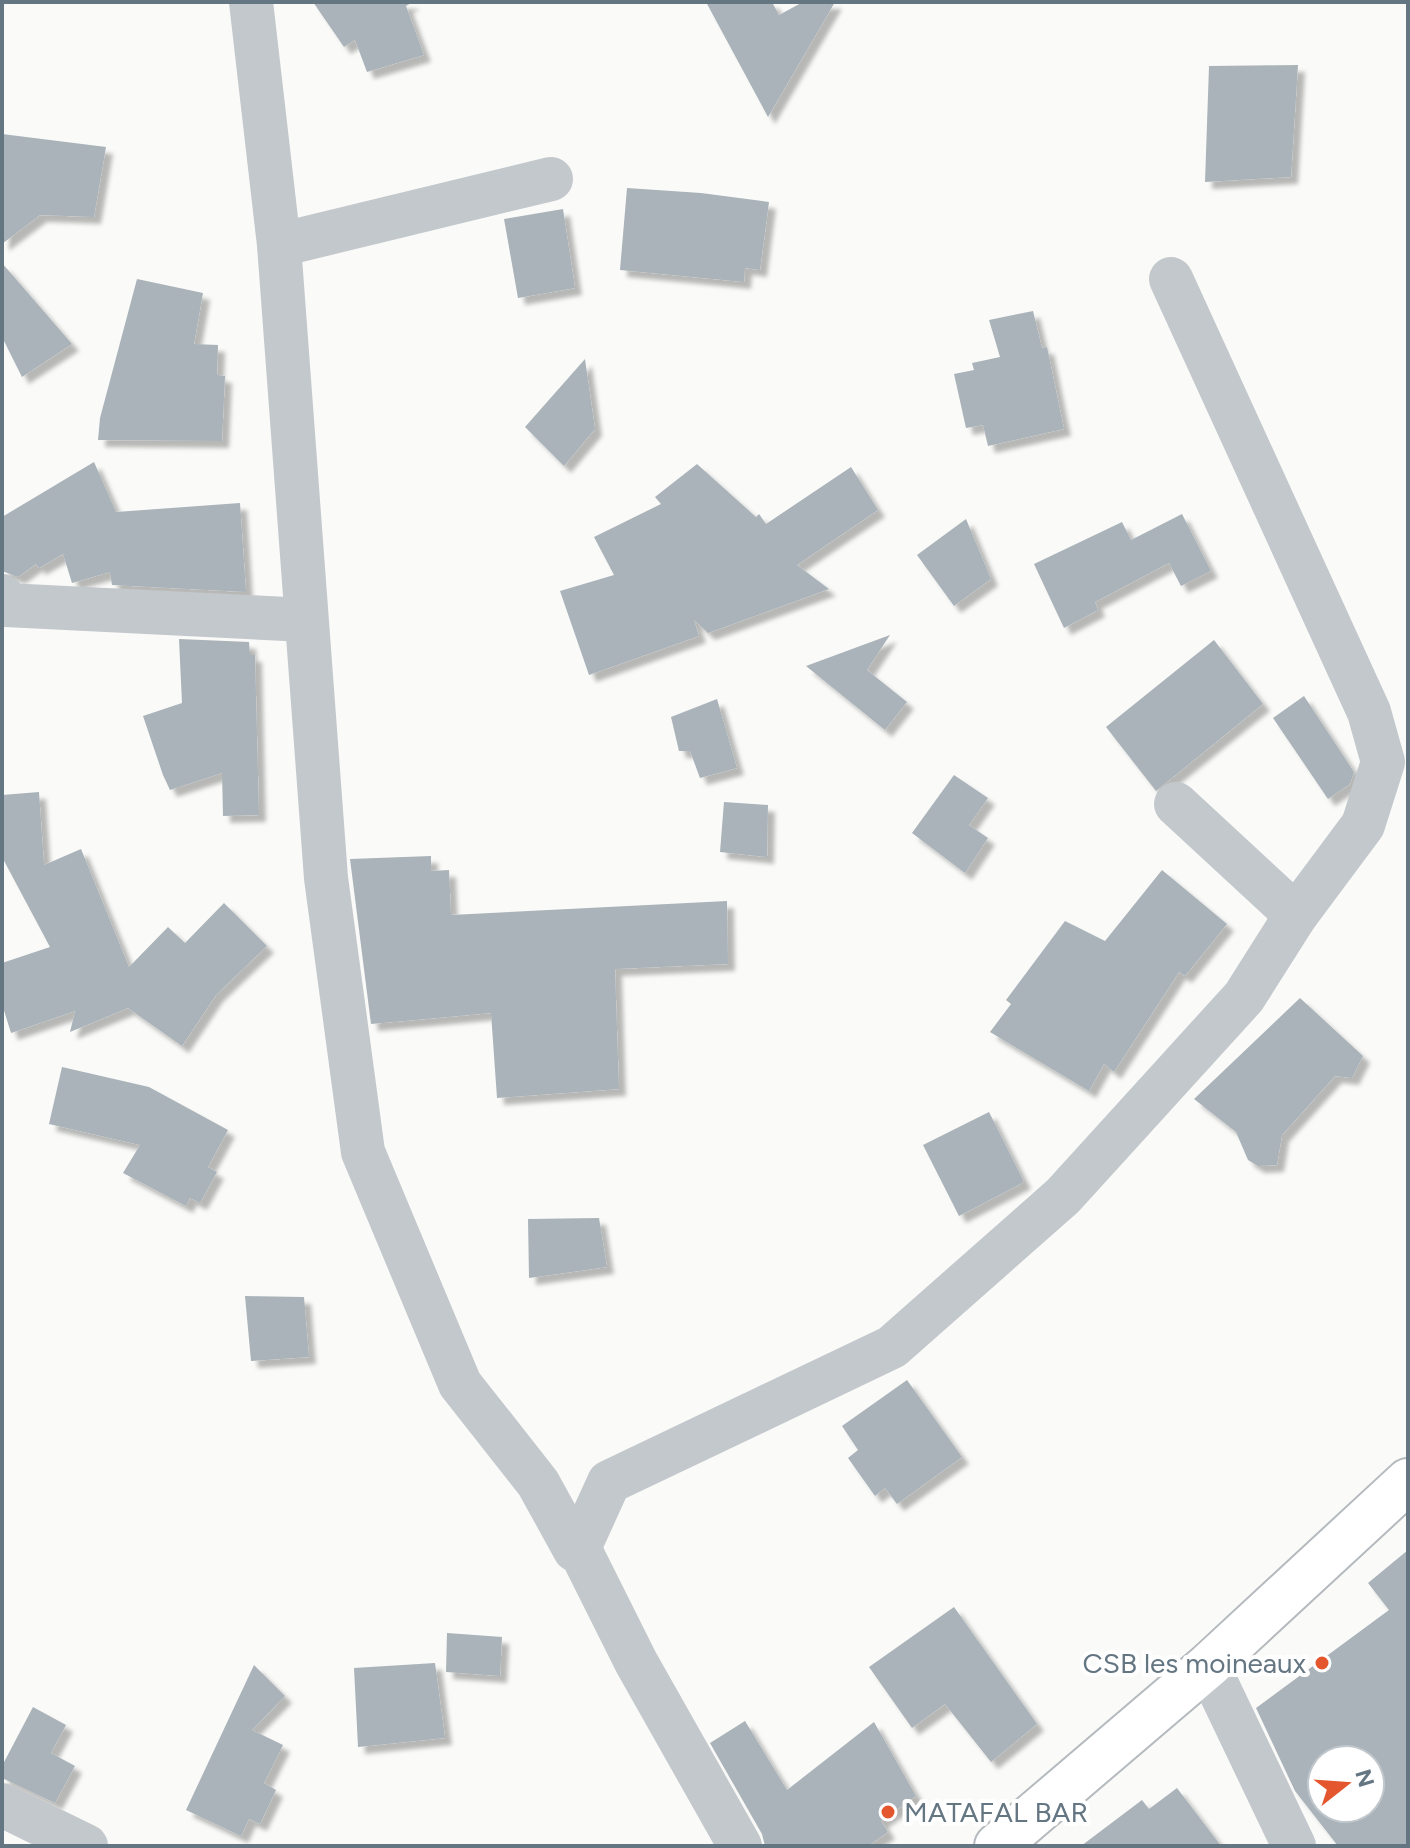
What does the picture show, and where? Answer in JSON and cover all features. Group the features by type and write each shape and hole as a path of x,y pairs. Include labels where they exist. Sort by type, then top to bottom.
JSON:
{"main road":[{"path":"997,1846 1208,1666 1408,1481"}],"street":[{"path":"251,2 279,245 326,878 363,1152 460,1384 538,1483 575,1550 579,1548"},
{"path":"279,245 551,179"},
{"path":"579,1548 609,1482 892,1347 1063,1196 1244,997 1296,915 1363,825 1383,762 1369,712 1171,279"},
{"path":"2,596 6,605 306,620"},
{"path":"1176,804 1296,915"},
{"path":"579,1548 636,1662 740,1846"},
{"path":"1208,1666 1294,1846"},
{"path":"2,1805 86,1846"}],"building":[{"path":"313,2 413,2 406,6 424,55 367,72 355,40 344,47"},
{"path":"706,2 772,2 779,15 803,2 835,2 768,117"},
{"path":"1298,65 1291,177 1205,182 1209,66"},
{"path":"2,134 106,147 94,217 40,215 2,244"},
{"path":"627,188 769,202 760,270 745,268 744,282 620,270"},
{"path":"563,209 575,288 518,298 504,219"},
{"path":"2,263 72,344 22,377 2,337"},
{"path":"137,279 203,293 194,344 218,345 217,375 225,376 222,441 98,440 100,418"},
{"path":"1033,311 1042,348 1047,347 1064,429 988,446 983,425 966,428 954,374 974,370 972,363 1000,357 989,320"},
{"path":"585,359 595,429 564,466 525,427"},
{"path":"94,462 116,512 240,503 246,592 112,585 110,572 72,583 63,554 39,568 36,564 18,577 2,571 2,517"},
{"path":"697,464 756,517 759,514 766,524 851,467 878,510 797,565 829,589 708,633 694,620 699,636 589,675 560,591 614,575 594,537 661,504 655,497"},
{"path":"1182,514 1211,571 1181,586 1169,563 1095,602 1098,610 1064,628 1034,564 1122,522 1131,540"},
{"path":"966,519 991,579 954,606 917,555"},
{"path":"890,635 867,670 907,702 885,730 806,666"},
{"path":"179,639 249,642 250,655 255,655 259,815 223,816 222,773 170,790 163,775 143,716 182,703"},
{"path":"1214,640 1263,704 1156,791 1106,727"},
{"path":"1304,696 1354,772 1350,784 1328,799 1273,718"},
{"path":"717,699 737,768 700,778 690,751 679,751 671,717"},
{"path":"954,775 988,798 969,825 988,838 965,873 912,833"},
{"path":"39,792 44,865 81,849 129,967 168,927 185,943 224,903 267,946 216,995 182,1046 128,1008 70,1032 75,1011 11,1033 2,1004 2,963 50,947 2,857 2,795"},
{"path":"724,802 768,805 767,857 720,852"},
{"path":"431,856 431,871 449,870 451,915 727,901 728,964 615,969 619,1089 497,1098 491,1013 371,1024 350,859"},
{"path":"1162,870 1227,924 1185,976 1179,972 1114,1072 1104,1064 1089,1091 990,1032 1011,1004 1006,1000 1065,921 1105,941"},
{"path":"1300,998 1363,1056 1352,1078 1335,1076 1282,1135 1277,1165 1258,1166 1248,1160 1236,1132 1194,1099"},
{"path":"62,1067 149,1087 228,1130 208,1167 217,1172 200,1203 190,1198 186,1206 123,1173 140,1145 49,1124"},
{"path":"989,1112 1024,1182 959,1216 923,1145"},
{"path":"599,1218 607,1267 529,1278 528,1219"},
{"path":"245,1296 304,1297 309,1357 251,1361"},
{"path":"907,1380 962,1457 897,1504 885,1488 875,1496 848,1458 858,1450 842,1426"},
{"path":"1408,1550 1408,1846 1338,1846 1321,1824 1386,1824 1386,1744 1306,1744 1306,1805 1295,1791 1256,1708 1389,1610 1368,1583"},
{"path":"954,1607 1037,1724 991,1762 945,1704 912,1728 869,1667"},
{"path":"447,1633 502,1637 500,1676 446,1672"},
{"path":"435,1663 445,1738 358,1747 354,1668"},
{"path":"254,1665 285,1696 252,1730 283,1745 264,1783 276,1790 260,1824 249,1819 241,1836 186,1810"},
{"path":"33,1707 66,1725 51,1753 75,1766 55,1803 2,1778 2,1766"},
{"path":"745,1721 787,1790 874,1722 916,1796 881,1821 888,1832 868,1846 765,1846 762,1834 710,1743"},
{"path":"1177,1788 1221,1846 1081,1846 1142,1800 1149,1809"}],"place":[{"name":"CSB les moineaux","path":"1322,1663"},
{"name":"MATAFAL BAR","path":"888,1812"}]}
